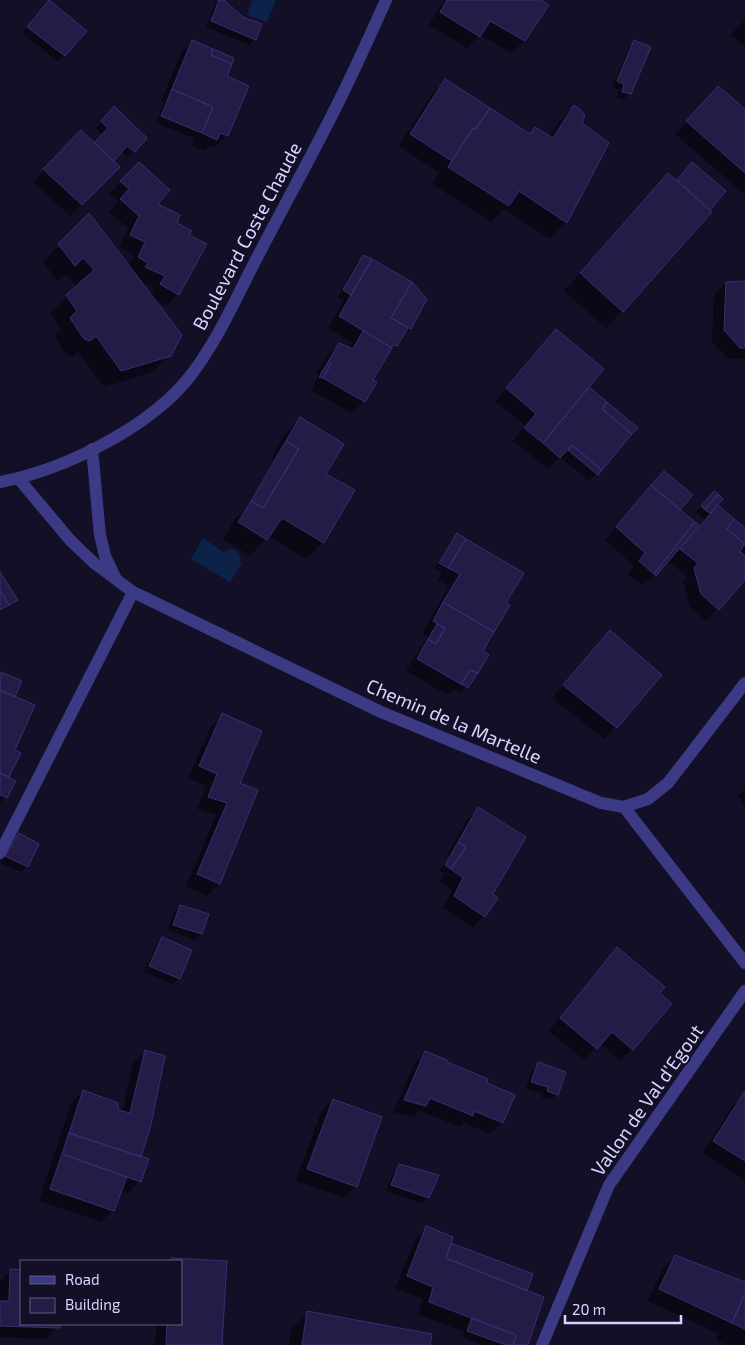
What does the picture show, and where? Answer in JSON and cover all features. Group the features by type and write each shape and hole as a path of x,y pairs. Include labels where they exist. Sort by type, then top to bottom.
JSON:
{"street":[{"name":"Boulevard Coste Chaude","path":"92,449 134,426 168,398 190,375 205,354 334,112 386,0"},
{"path":"0,482 55,466 92,449"},
{"name":"Chemin de la Martelle","path":"92,449 100,535 105,556 116,579"},
{"name":"Chemin de la Martelle","path":"18,478 70,540 94,562 133,592 381,712 601,803 624,807 648,799 668,783 745,683"},
{"path":"0,853 133,592"},
{"path":"624,807 745,963"},
{"name":"Vallon de Val d'Egout","path":"542,1345 609,1185 745,991"}],"water":[{"path":"252,0 276,0 267,22 247,15"},
{"path":"203,538 224,552 230,549 236,550 241,558 239,560 242,564 230,582 191,559"}],"building":[{"path":"49,0 87,31 65,56 27,27"},
{"path":"219,0 224,0 243,17 262,24 256,40 211,21"},
{"path":"447,0 541,0 549,5 525,41 490,21 480,37 440,12"},
{"path":"192,40 213,49 211,55 232,64 227,76 249,86 228,136 220,133 217,140 202,133 213,107 172,89"},
{"path":"634,40 651,47 631,94 622,92 624,84 617,81"},
{"path":"213,49 234,58 232,64 211,55"},
{"path":"445,79 490,108 475,130 473,128 452,161 410,134"},
{"path":"718,86 745,109 745,173 686,121"},
{"path":"172,89 213,107 202,133 161,116"},
{"path":"574,105 585,116 582,123 609,143 567,223 519,191 509,206 448,167 473,128 475,130 490,108 530,134 535,127 553,138"},
{"path":"114,106 147,138 135,152 127,146 114,161 94,143 108,128 101,121"},
{"path":"81,130 120,167 82,205 43,169"},
{"path":"139,162 170,190 158,204 180,215 177,223 192,231 189,235 207,244 179,295 160,284 165,276 145,267 148,263 138,257 145,242 130,235 139,216 120,199 129,189 120,181"},
{"path":"692,162 726,191 710,210 677,180"},
{"path":"668,173 712,212 623,312 580,273"},
{"path":"89,213 182,335 171,356 121,371 96,336 90,341 84,339 70,318 77,311 66,295 94,270 83,258 75,266 58,244"},
{"path":"363,255 372,259 351,295 343,290"},
{"path":"372,259 412,282 391,318 408,328 397,346 393,345 392,348 339,316"},
{"path":"745,281 745,348 740,348 724,330 726,282"},
{"path":"412,282 427,299 411,329 391,318"},
{"path":"556,329 604,369 543,443 524,428 536,414 506,388"},
{"path":"363,331 392,348 373,380 377,382 365,402 323,378 331,364 328,362 339,343 353,349"},
{"path":"328,362 331,364 323,378 319,377"},
{"path":"589,387 607,402 602,409 632,434 602,470 572,445 560,458 543,443"},
{"path":"607,402 638,428 632,434 602,409"},
{"path":"300,417 344,444 326,474 355,490 324,543 282,518 267,540 238,522 251,501 263,508 299,449 286,441"},
{"path":"286,441 299,449 263,508 251,501"},
{"path":"572,445 602,470 598,475 568,450"},
{"path":"664,471 693,495 680,510 651,485"},
{"path":"651,485 695,522 654,574 639,561 645,553 616,527"},
{"path":"714,491 718,494 705,510 701,506"},
{"path":"718,494 723,499 710,513 705,510"},
{"path":"718,505 734,519 727,529 745,544 740,551 745,556 745,580 719,610 701,594 694,568 698,563 680,549"},
{"path":"734,519 745,528 745,544 727,529"},
{"path":"695,522 699,525 656,576 654,574"},
{"path":"457,533 466,539 448,568 439,563"},
{"path":"466,539 524,573 506,603 510,605 494,632 443,602 460,574 448,568"},
{"path":"0,572 18,600 9,605 0,590"},
{"path":"0,590 9,605 0,610"},
{"path":"443,602 494,632 483,651 489,655 478,673 470,670 461,684 417,659 428,639 436,644 445,628 433,621"},
{"path":"437,624 445,628 436,644 428,639"},
{"path":"610,630 662,675 617,728 563,685"},
{"path":"470,670 478,673 468,688 461,684"},
{"path":"1,672 22,681 15,697 0,690"},
{"path":"0,690 35,705 15,750 21,753 9,777 0,773"},
{"path":"222,713 262,731 240,783 258,790 220,884 197,874 227,803 208,797 217,774 199,766"},
{"path":"0,773 16,781 7,798 0,795"},
{"path":"478,807 526,837 493,894 498,898 485,917 454,896 463,878 451,869 466,847 458,842"},
{"path":"19,833 39,844 28,867 5,856"},
{"path":"458,842 466,847 451,869 445,865"},
{"path":"180,905 209,914 202,934 173,925"},
{"path":"162,937 192,950 180,979 149,966"},
{"path":"617,947 665,987 660,993 672,1004 633,1050 612,1032 597,1049 560,1018"},
{"path":"145,1050 165,1056 151,1125 141,1157 69,1133 83,1090 118,1103 118,1110 130,1113"},
{"path":"425,1051 488,1079 487,1083 515,1095 503,1123 474,1111 473,1116 430,1098 426,1106 404,1100"},
{"path":"538,1062 566,1072 558,1095 547,1091 548,1087 531,1082"},
{"path":"745,1091 745,1161 713,1141"},
{"path":"333,1099 382,1117 357,1187 307,1169"},
{"path":"69,1133 149,1159 141,1182 62,1154"},
{"path":"62,1154 127,1177 114,1211 50,1189"},
{"path":"399,1164 439,1175 429,1198 391,1185"},
{"path":"426,1226 453,1237 446,1258 544,1297 528,1345 513,1345 516,1335 429,1302 433,1287 407,1276"},
{"path":"451,1243 533,1274 527,1291 446,1258"},
{"path":"675,1255 745,1282 745,1293 732,1323 659,1289"},
{"path":"171,1258 227,1261 222,1345 166,1345 167,1325 182,1325 182,1260 171,1260"},
{"path":"10,1269 20,1270 20,1325 60,1325 60,1328 0,1326 0,1301 9,1301"},
{"path":"745,1293 745,1329 732,1323"},
{"path":"307,1311 432,1334 430,1345 302,1345"},
{"path":"472,1318 516,1335 513,1345 506,1345 467,1331"}]}
